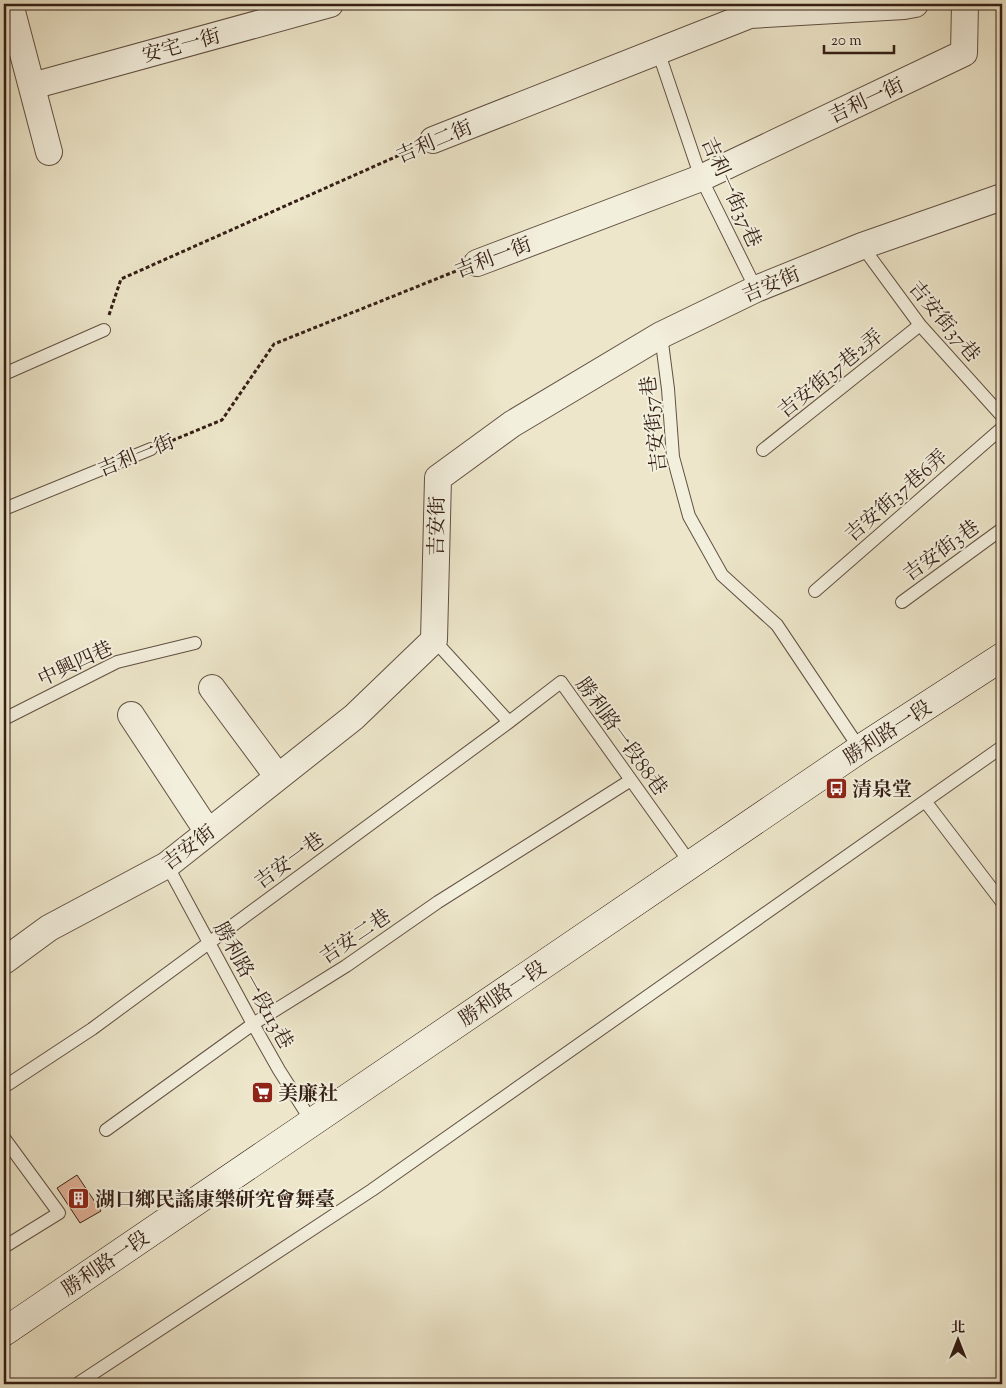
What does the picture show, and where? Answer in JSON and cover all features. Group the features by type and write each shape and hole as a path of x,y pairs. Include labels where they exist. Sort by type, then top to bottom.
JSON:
{"main road":[{"name":"勝利路一段","path":"4,1332 860,749 1002,658"}],"street":[{"path":"10,4 49,152"},
{"name":"安宅一街","path":"32,86 330,4"},
{"name":"吉利二街","path":"433,140 750,15 915,4"},
{"name":"吉利一街","path":"477,263 700,178 964,54 965,4"},
{"name":"吉安街","path":"4,961 49,928 167,864 354,717 434,640 438,478 512,424 661,335 756,289 862,246 1002,197"},
{"path":"212,688 278,777"},
{"path":"131,715 208,832"}],"lane":[{"name":"吉利一街37巷","path":"658,51 700,178 756,289"},
{"name":"吉安街37巷","path":"862,246 920,325 1002,416"},
{"name":"吉安街37巷2弄","path":"763,450 920,325"},
{"path":"4,374 104,330"},
{"name":"吉安街57巷","path":"661,335 668,390 673,457 689,516 722,576 777,625 860,749"},
{"name":"吉安街37巷6弄","path":"815,591 1002,428"},
{"name":"吉利一街","path":"4,509 152,449"},
{"name":"吉安街3巷","path":"902,602 1002,529"},
{"path":"434,640 509,722"},
{"name":"中興四巷","path":"4,719 117,662 195,643"},
{"name":"勝利路一段88巷","path":"509,722 560,682 691,864"},
{"name":"吉安一巷","path":"4,1087 92,1029 509,722"},
{"path":"77,1384 372,1190 1002,747"},
{"name":"吉安二巷","path":"106,1130 253,1024 346,966 438,902 630,780"},
{"path":"925,801 1002,902"},
{"name":"勝利路一段113巷","path":"167,864 253,1024 312,1122"},
{"path":"4,1138 58,1213 4,1247"}],"path":[{"name":"吉利二街","path":"104,330 121,279 433,140"},
{"name":"吉利一街","path":"152,449 222,420 274,344 477,263"}],"building":[{"name":"湖口鄉民謠康樂研究會舞臺","path":"77,1175 101,1211 80,1223 57,1188"}],"place":[{"name":"清泉堂","path":"836,789"},
{"name":"美廉社","path":"262,1093"},
{"name":"湖口鄉民謠康樂研究會舞臺","path":"79,1199"}]}
